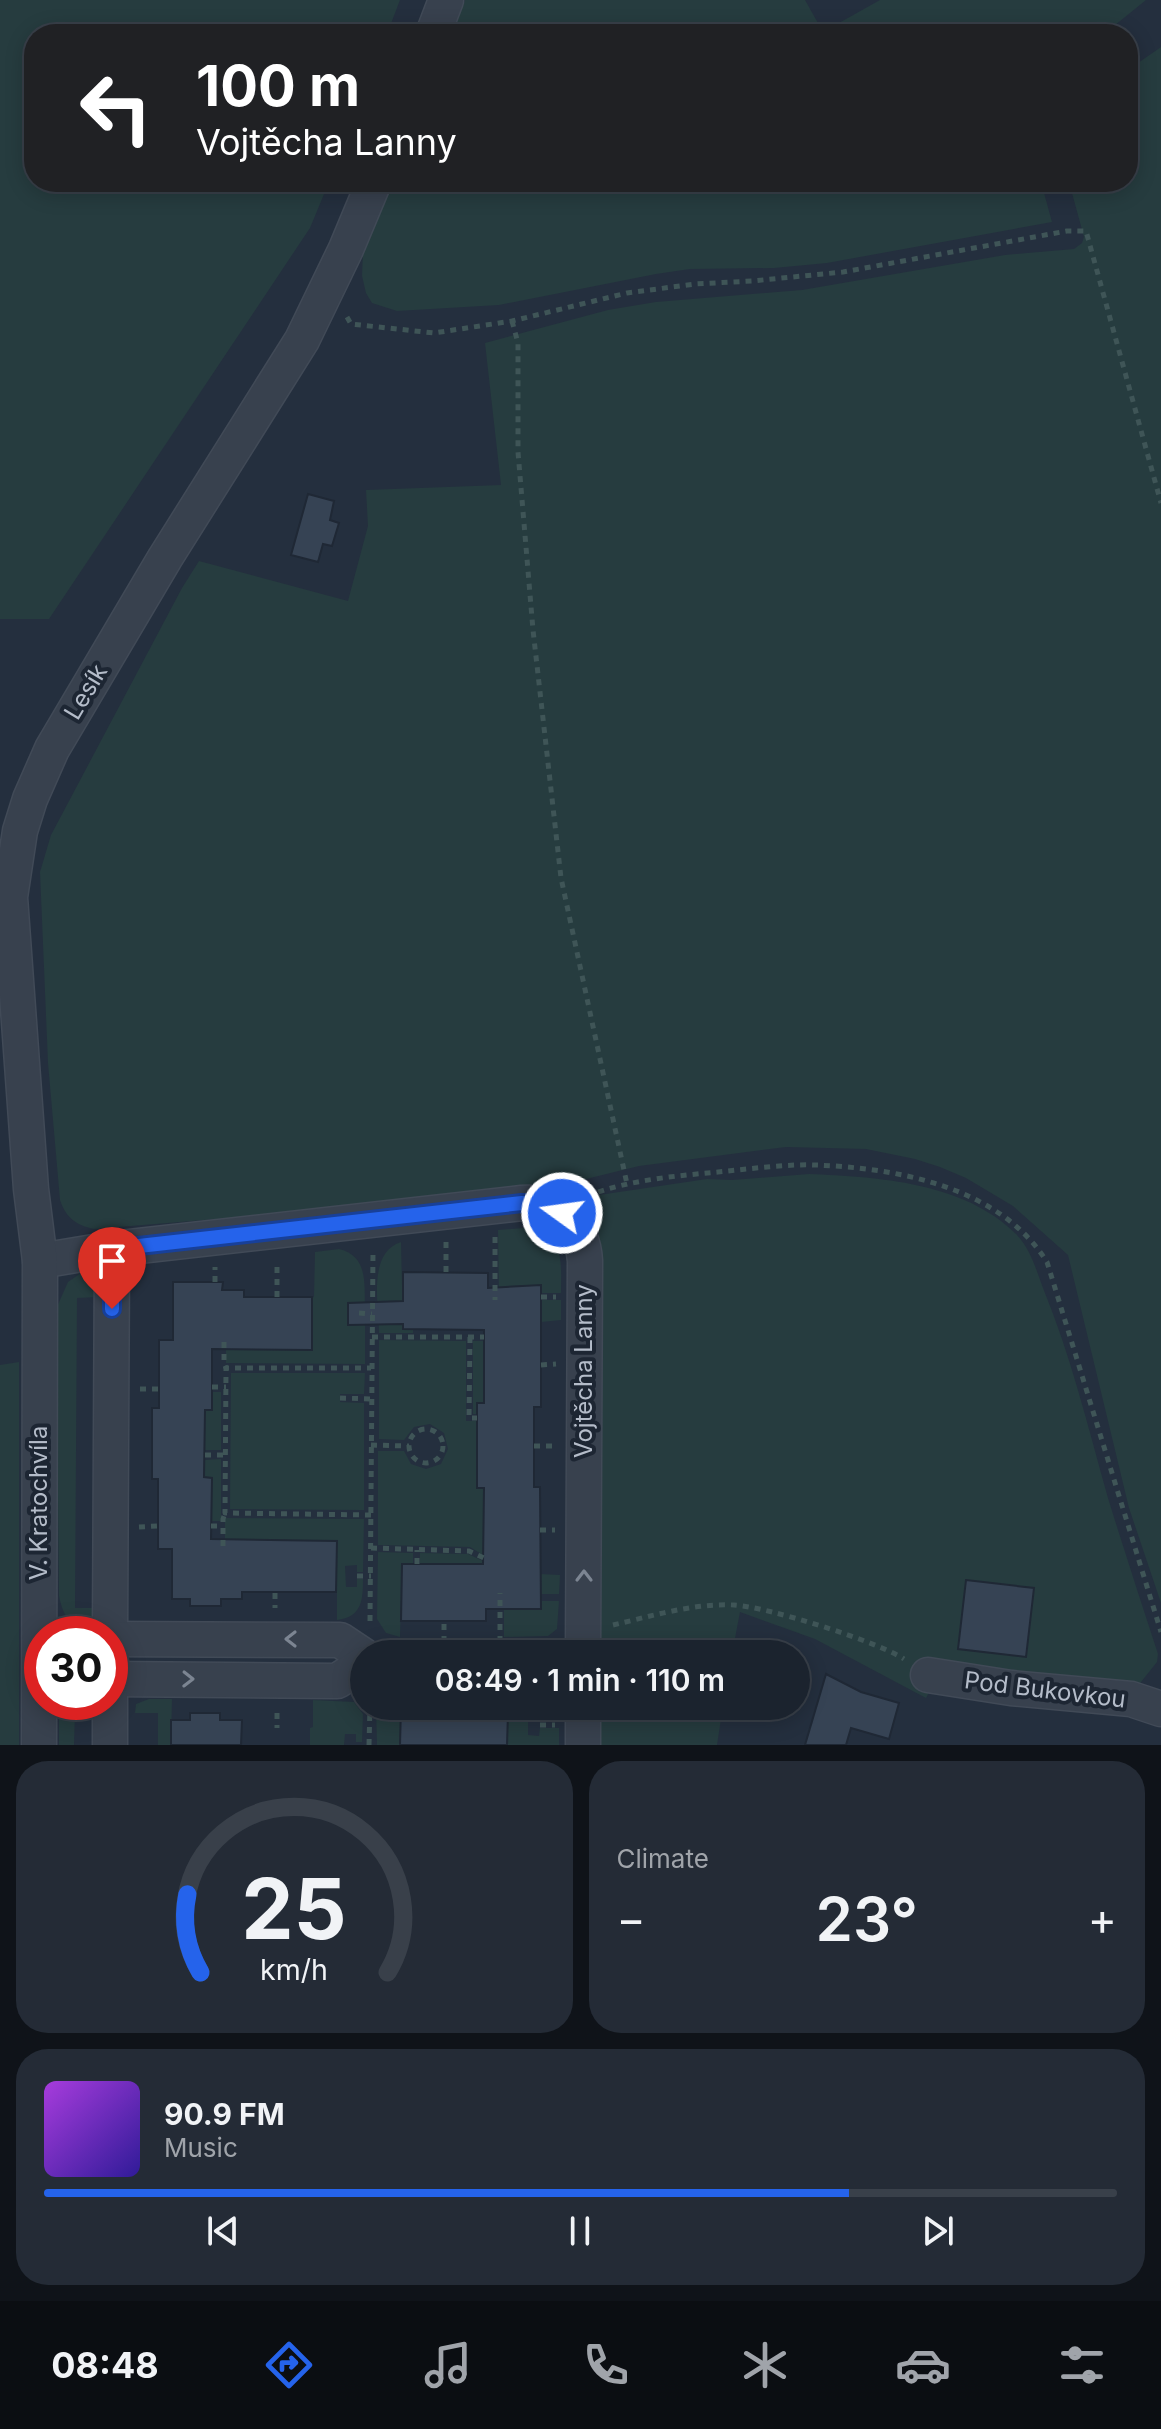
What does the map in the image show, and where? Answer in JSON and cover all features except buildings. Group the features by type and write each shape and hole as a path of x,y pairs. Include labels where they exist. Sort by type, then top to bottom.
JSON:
{"street":[{"path":"437,24 446,0"},
{"name":"Lesík","path":"40,1261 31,1189 10,897 20,831 52,749 165,558 302,340 370,192"},
{"path":"40,1261 112,1249 532,1203 557,1210"},
{"name":"Vojtěcha Lanny","path":"557,1210 572,1222 584,1247 583,1640"},
{"path":"110,1616 112,1249"},
{"name":"V. Kratochvíla","path":"40,1261 41,1616"},
{"path":"128,1636 340,1640 350,1644"},
{"path":"128,1679 337,1681 350,1668"},
{"name":"Pod Bukovkou","path":"928,1675 1011,1688 1131,1699 1161,1709"},
{"name":"V. Kratochvíla","path":"39,1745 40,1720"},
{"path":"110,1720 110,1745"},
{"path":"583,1720 583,1745"}],"path":[{"path":"330,284 351,324 434,333 512,321 627,293 843,272 1067,231 1086,231 1161,503"},
{"path":"512,321 518,343 518,452 533,630 561,878 627,1184"},
{"path":"557,1210 590,1194 627,1184 686,1175 814,1165 896,1175 950,1189 986,1204 1028,1236 1047,1262 1161,1632"},
{"path":"367,1640 371,1576 373,1221"},
{"path":"495,1226 495,1300"},
{"path":"446,1231 446,1272"},
{"path":"277,1251 277,1297"},
{"path":"359,1313 372,1314"},
{"path":"417,1329 417,1337"},
{"path":"372,1337 484,1337"},
{"path":"470,1337 469,1418 477,1418"},
{"path":"223,1546 226,1455 224,1342"},
{"path":"226,1368 371,1368"},
{"path":"212,1387 226,1387"},
{"path":"340,1398 372,1399"},
{"path":"429,1430 436,1433 443,1446 437,1459 423,1463 413,1457 409,1446 415,1433 429,1430"},
{"path":"371,1445 409,1446"},
{"path":"205,1455 226,1455"},
{"path":"225,1513 371,1515"},
{"path":"211,1526 223,1526"},
{"path":"371,1548 469,1551 484,1558"},
{"path":"417,1550 417,1564"},
{"path":"357,1576 371,1576"},
{"path":"500,1593 500,1640"},
{"path":"592,1640 693,1607 736,1605 825,1629 892,1652 928,1675"},
{"path":"444,1621 444,1640"},
{"path":"369,1745 370,1720"}],"green space":[{"path":"0,0 400,0 391,24 24,24 24,192 325,192 310,228 49,619 0,619"},
{"path":"465,0 805,0 818,24 456,24"},
{"path":"880,0 1146,0 1116,24 837,24"},
{"path":"1161,47 1161,1603 1129,1508 1068,1255 1013,1206 966,1178 940,1167 866,1149 786,1147 639,1166 582,1180 314,1211 94,1229 72,1220 60,1200 48,1063 40,872 51,835 199,561 348,601 368,526 366,490 501,485 485,343 608,310 656,302 802,290 1005,255 1074,249 1084,237 1072,192 1138,192 1138,63"},
{"path":"388,192 1044,192 1052,222 827,263 774,268 690,269 499,305 397,311 372,303 366,293 362,276 363,252"},
{"path":"809,1174 863,1177 919,1186 971,1203 1016,1234 1035,1266 1062,1340 1158,1654 1157,1662 1133,1692 942,1669 926,1698 815,1639 740,1612 735,1640 597,1640 599,1195 707,1179"},
{"path":"535,1227 552,1238 556,1246 561,1263 561,1293 541,1293 530,1308 541,1308 541,1300 561,1300 561,1320 541,1322 499,1301 498,1230"},
{"path":"401,1242 403,1328 413,1329 413,1333 379,1333 379,1268 390,1248"},
{"path":"339,1249 356,1258 363,1273 365,1310 358,1310 358,1303 347,1303 347,1324 358,1324 365,1317 365,1364 226,1363 226,1343 314,1297 315,1252"},
{"path":"81,1273 94,1276 98,1282 98,1297 77,1298 75,1608 97,1608 96,1616 66,1616 59,1596 56,1309 68,1282"},
{"path":"379,1340 466,1341 466,1421 477,1421 477,1487 484,1488 483,1555 470,1547 378,1545 378,1451 404,1451 411,1464 426,1469 441,1464 448,1449 444,1433 430,1424 414,1427 404,1440 379,1439"},
{"path":"473,1341 484,1341 484,1403 477,1403 477,1414 473,1414"},
{"path":"19,1362 19,1745 0,1745 0,1365"},
{"path":"231,1373 365,1373 364,1394 340,1394 340,1402 364,1403 364,1510 230,1509"},
{"path":"212,1392 221,1392 221,1450 205,1450 205,1410 212,1410"},
{"path":"221,1459 221,1521 211,1521 212,1478 204,1477 205,1460"},
{"path":"225,1518 364,1519 363,1572 357,1572 357,1565 345,1566 346,1587 357,1587 357,1579 363,1579 361,1600 356,1611 337,1620 337,1541 240,1539 225,1546"},
{"path":"378,1552 413,1553 413,1564 402,1564 400,1637 386,1633 377,1619"},
{"path":"420,1553 468,1554 483,1561 483,1564 420,1564"},
{"path":"540,1574 560,1575 559,1594 541,1594 541,1601 559,1601 557,1629 548,1636 504,1637 504,1594"},
{"path":"149,1699 172,1699 171,1745 158,1745 158,1713 135,1713 136,1704"},
{"path":"313,1700 350,1702 350,1720 363,1720 362,1742 356,1742 356,1734 345,1734 344,1745 310,1745 310,1728 313,1727"},
{"path":"59,1720 75,1720 74,1745 59,1745"},
{"path":"376,1720 401,1720 400,1745 377,1745"},
{"path":"497,1720 528,1720 528,1735 539,1736 540,1728 559,1728 559,1745 507,1745 508,1729 497,1729"},
{"path":"596,1720 721,1720 717,1745 596,1745"}],"route":[{"path":"112,1309 112,1249 522,1203 542,1204 562,1213"}]}
